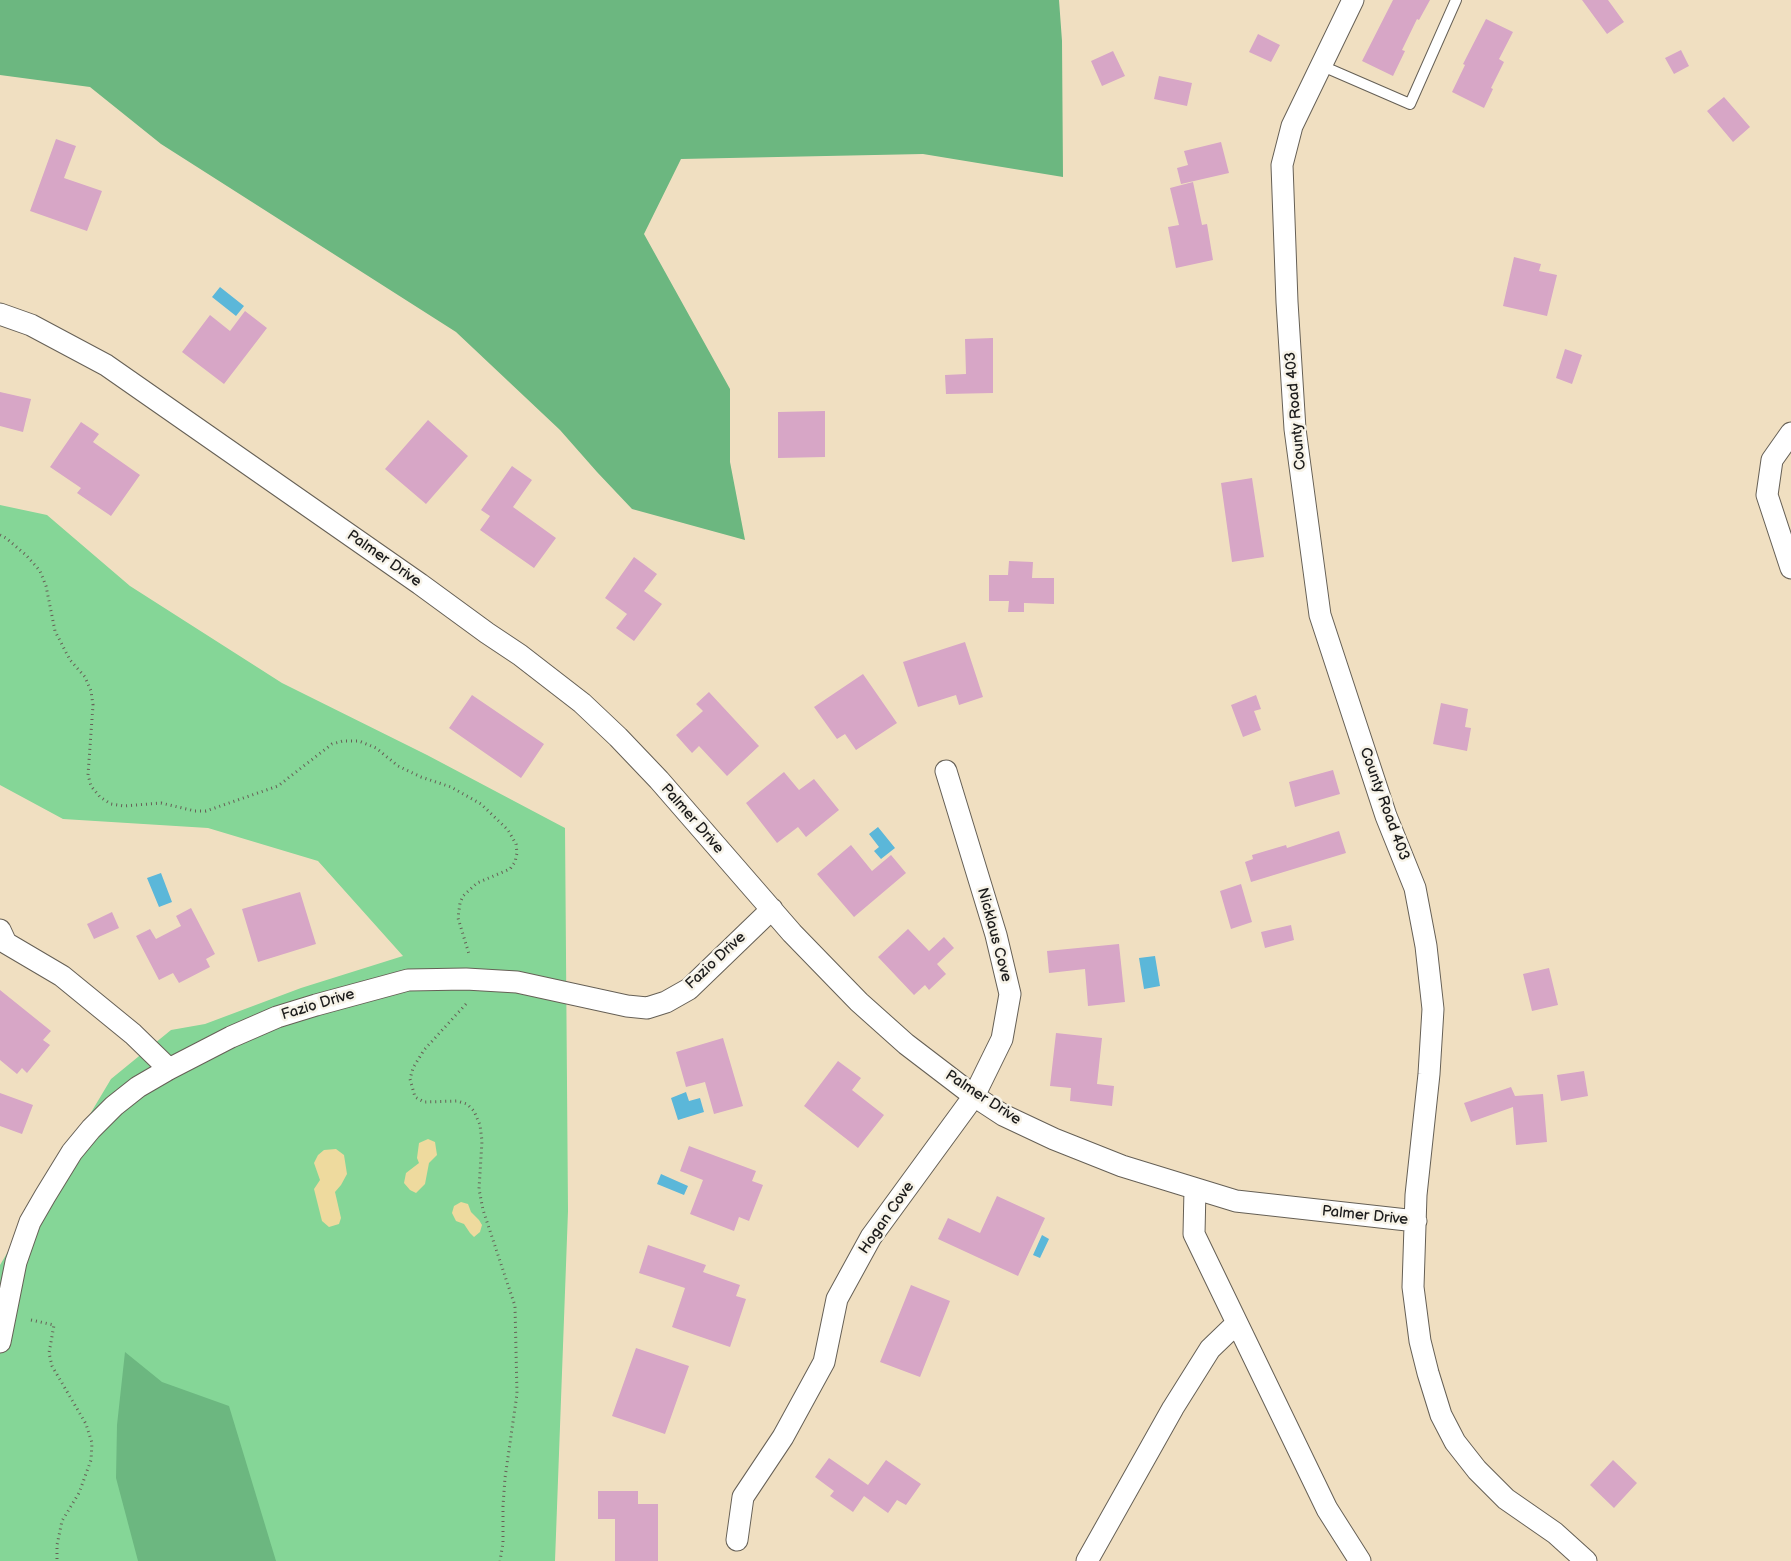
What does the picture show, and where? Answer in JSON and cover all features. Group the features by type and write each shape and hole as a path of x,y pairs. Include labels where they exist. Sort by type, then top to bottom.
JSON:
{"street":[{"name":"County Road 403","path":"1352,0 1292,126 1282,164 1287,302 1295,429 1320,615 1386,816 1415,888 1426,946 1433,1008 1429,1074 1416,1195 1413,1287 1422,1349 1441,1415 1455,1442 1477,1470 1506,1499 1555,1533 1586,1561"},
{"name":"Palmer Drive","path":"0,314 31,325 106,365 487,633 520,654 582,703 659,780 792,933 880,1022 974,1096 1003,1115 1054,1139 1122,1166 1236,1201 1416,1221"},
{"path":"1791,433 1772,460 1767,495 1791,568"},
{"name":"Nicklaus Cove","path":"946,771 996,935 1010,994 1002,1039 974,1096"},
{"name":"Fazio Drive","path":"0,1342 16,1262 30,1222 72,1152 114,1106 138,1087 169,1069 231,1037 277,1017 408,980 466,979 517,982 627,1006 647,1008 666,1002 689,989 772,909"},
{"path":"0,930 6,943 62,976 134,1034 169,1069"},
{"name":"Hogan Cove","path":"737,1540 743,1497 783,1436 824,1362 837,1299 870,1237 974,1096"},
{"path":"1196,1189 1194,1234 1327,1509 1360,1561"},
{"path":"1088,1561 1177,1401 1210,1349 1237,1322"}],"lane":[{"path":"1320,65 1410,104 1456,0"}],"path":[{"path":"0,535 26,555 40,571 46,586 55,631 70,660 85,677 91,690 93,705 88,775 91,786 100,797 111,804 124,806 161,803 195,811 206,811 278,786 332,744 343,740 359,741 376,748 398,766 421,777 451,787 481,804 508,830 516,844 515,862 510,870 477,883 463,896 460,903 458,918 469,954"},
{"path":"466,1004 424,1050 413,1068 410,1080 415,1097 424,1102 458,1101 467,1104 474,1111 480,1125 482,1141 479,1189 515,1306 517,1394 505,1478 503,1542 500,1561"},
{"path":"31,1320 54,1325 49,1353 52,1366 86,1424 92,1443 91,1460 79,1493 62,1520 57,1545 57,1561"}],"green space":[{"path":"0,0 1059,0 1062,41 1063,177 923,154 681,159 644,234 730,389 730,462 745,540 632,509 560,430 456,332 161,144 90,87 0,75"},
{"path":"0,505 47,515 130,586 282,683 427,755 565,828 568,1211 555,1561 0,1561 0,1265 111,1079 171,1030 205,1024 301,988 403,956 318,861 208,828 63,819 0,785"},
{"path":"125,1352 162,1382 229,1406 276,1561 138,1561 116,1478 117,1425"}],"sand":[{"path":"428,1139 435,1142 437,1155 429,1163 425,1184 416,1193 410,1190 404,1183 406,1173 419,1163 417,1158 419,1143"},
{"path":"336,1149 344,1155 347,1174 335,1192 341,1218 339,1224 329,1227 322,1221 314,1189 320,1180 314,1163 318,1155 324,1150"},
{"path":"461,1202 468,1204 471,1212 482,1225 480,1232 474,1237 464,1224 456,1221 452,1213 454,1206"}],"water":[{"path":"220,287 244,306 236,316 212,297"},
{"path":"878,827 895,848 881,859 874,851 879,847 869,834"},
{"path":"161,873 172,902 159,907 147,878"},
{"path":"1155,956 1160,986 1144,989 1139,958"},
{"path":"686,1092 689,1101 700,1098 704,1112 678,1120 671,1098"},
{"path":"661,1174 688,1186 684,1195 657,1184"},
{"path":"1042,1235 1049,1239 1040,1258 1033,1255"}],"building":[{"path":"1393,0 1430,0 1419,20 1417,19 1402,50 1405,51 1393,76 1362,61"},
{"path":"1582,0 1608,0 1624,22 1607,34"},
{"path":"1486,19 1513,32 1499,59 1504,62 1491,88 1493,89 1484,108 1452,92 1465,65 1463,64"},
{"path":"1258,34 1280,45 1271,62 1249,52"},
{"path":"1681,50 1689,66 1674,74 1665,58"},
{"path":"1113,51 1125,76 1102,86 1091,61"},
{"path":"1159,76 1192,83 1187,106 1154,99"},
{"path":"1724,97 1750,127 1733,142 1707,111"},
{"path":"56,139 76,146 64,178 102,191 87,231 30,211"},
{"path":"1221,142 1229,173 1181,184 1177,168 1188,165 1184,151"},
{"path":"1193,182 1202,225 1207,224 1213,260 1176,268 1168,227 1179,225 1170,188"},
{"path":"1514,257 1541,264 1539,271 1557,275 1547,316 1503,306"},
{"path":"245,311 267,328 224,384 182,352 210,315 230,331"},
{"path":"993,338 993,393 946,394 945,375 966,374 965,339"},
{"path":"1565,349 1582,355 1572,384 1556,378"},
{"path":"0,392 31,399 23,432 0,426"},
{"path":"825,411 825,457 778,458 778,412"},
{"path":"428,420 468,456 426,504 385,469"},
{"path":"81,422 99,434 93,442 140,475 111,516 77,493 81,488 50,467"},
{"path":"512,466 532,480 513,507 556,538 534,568 480,530 490,516 481,510"},
{"path":"1252,478 1264,557 1232,562 1221,483"},
{"path":"634,557 657,574 644,591 662,604 634,641 616,628 627,614 605,598"},
{"path":"1009,561 1033,562 1032,578 1054,578 1054,604 1024,603 1024,612 1008,612 1009,601 989,601 989,575 1008,575"},
{"path":"965,642 983,697 959,705 956,695 918,707 903,662"},
{"path":"863,674 897,723 856,750 845,734 837,739 814,707"},
{"path":"709,692 759,746 727,776 699,746 692,753 676,735 703,711 696,704"},
{"path":"472,695 544,744 521,778 449,728"},
{"path":"1256,695 1261,709 1254,711 1261,730 1243,737 1231,705"},
{"path":"1441,703 1468,709 1465,727 1471,728 1467,751 1433,744"},
{"path":"1333,770 1340,794 1295,807 1289,782"},
{"path":"784,772 799,790 814,779 839,810 806,837 798,827 777,843 746,803"},
{"path":"1339,831 1346,853 1251,882 1245,862 1253,859 1252,855 1286,845 1287,848"},
{"path":"851,845 872,871 891,855 906,873 854,917 817,874"},
{"path":"1241,884 1252,922 1231,929 1220,891"},
{"path":"300,892 316,944 258,962 242,909"},
{"path":"191,908 215,954 206,959 210,967 179,983 173,973 159,980 136,936 150,929 156,939 181,926 176,916"},
{"path":"112,912 119,928 94,939 87,924"},
{"path":"1291,925 1294,940 1265,948 1261,932"},
{"path":"908,929 929,951 944,937 954,948 937,964 946,974 929,990 925,985 914,995 878,957"},
{"path":"1119,944 1125,1002 1088,1006 1085,969 1049,973 1047,951"},
{"path":"1549,968 1558,1005 1532,1011 1523,974"},
{"path":"0,990 51,1031 43,1040 50,1045 27,1073 22,1068 17,1074 0,1060"},
{"path":"1056,1033 1102,1038 1097,1084 1114,1086 1112,1106 1070,1101 1071,1088 1050,1086"},
{"path":"723,1038 743,1106 714,1114 705,1082 686,1087 676,1052"},
{"path":"838,1061 861,1078 852,1090 884,1115 858,1148 804,1106"},
{"path":"1584,1071 1588,1096 1561,1101 1557,1075"},
{"path":"1511,1087 1515,1096 1543,1094 1547,1142 1516,1145 1513,1107 1471,1122 1464,1103"},
{"path":"0,1093 33,1105 22,1134 0,1126"},
{"path":"689,1146 756,1171 752,1181 763,1185 749,1221 739,1217 734,1231 690,1214 703,1180 680,1171"},
{"path":"997,1196 1045,1218 1018,1276 938,1239 948,1218 980,1233"},
{"path":"648,1245 706,1265 703,1272 740,1285 736,1296 746,1299 730,1347 672,1327 685,1288 639,1273"},
{"path":"911,1285 950,1301 920,1377 880,1362"},
{"path":"636,1348 689,1366 665,1434 612,1416"},
{"path":"829,1458 868,1485 886,1460 921,1484 906,1505 897,1500 888,1513 864,1496 853,1512 830,1496 834,1491 815,1477"},
{"path":"1613,1460 1637,1483 1614,1508 1590,1485"},
{"path":"598,1491 638,1491 638,1504 658,1504 658,1561 615,1561 615,1519 598,1519"}]}
